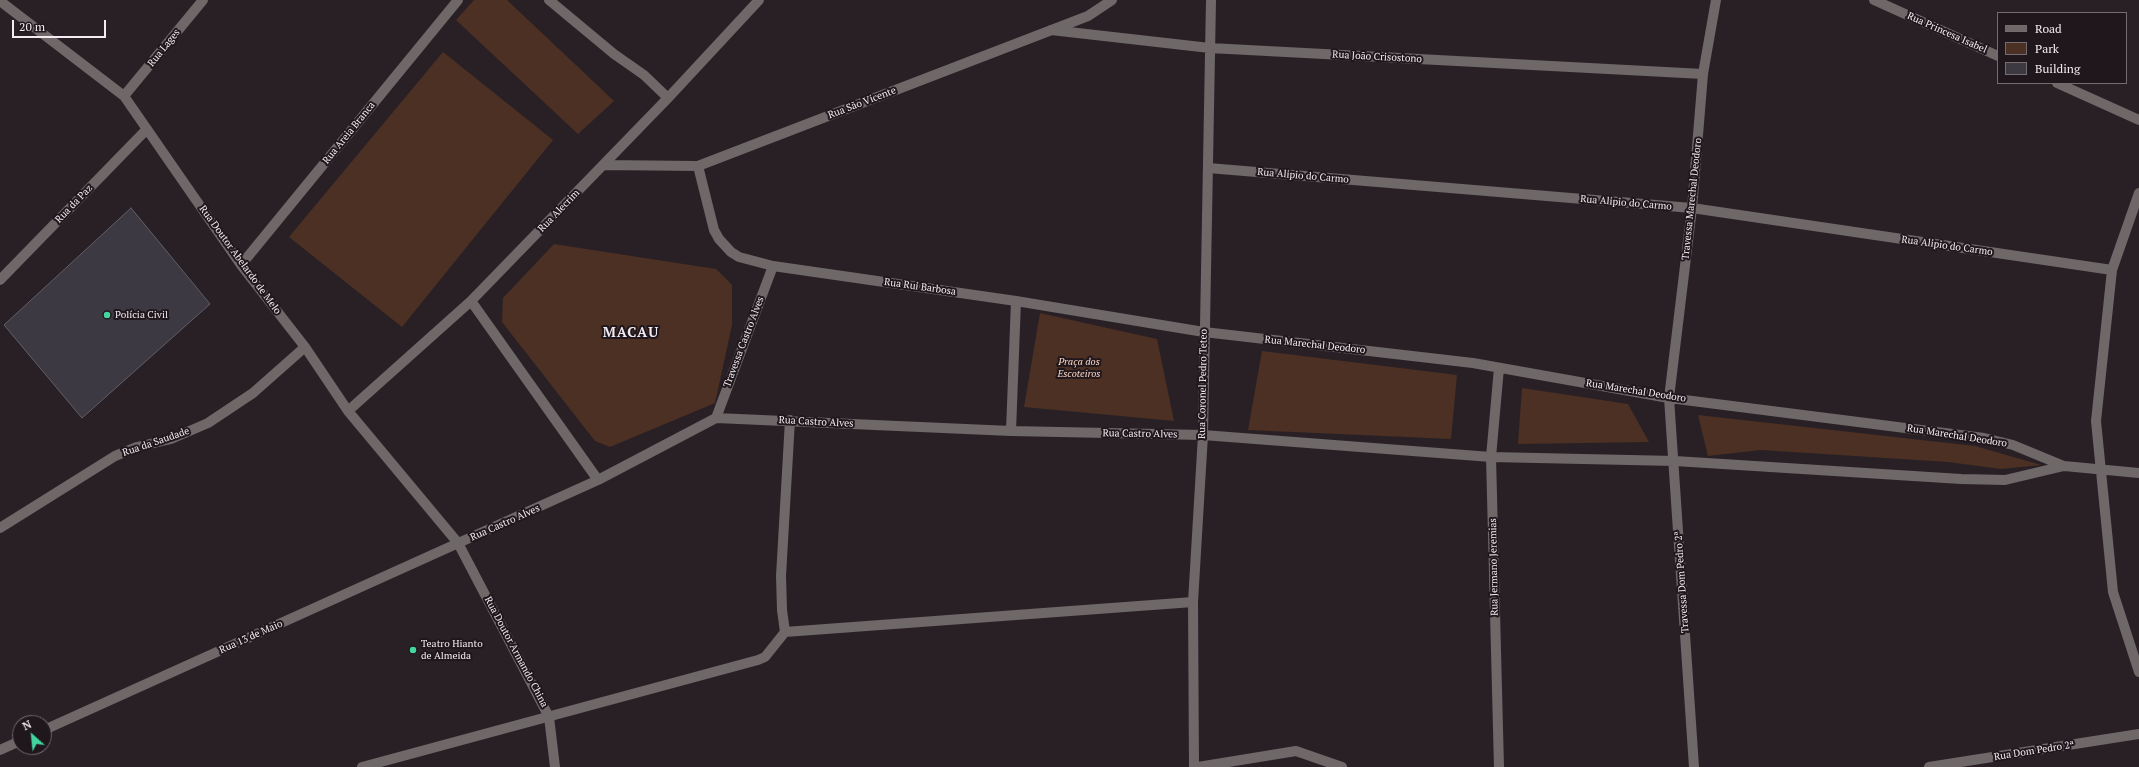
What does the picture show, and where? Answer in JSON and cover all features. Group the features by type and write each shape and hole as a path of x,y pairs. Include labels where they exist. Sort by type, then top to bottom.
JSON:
{"street":[{"name":"Rua Lages","path":"124,96 203,0"},
{"name":"Rua Areia Branca","path":"241,265 458,0"},
{"path":"549,0 614,54 644,75 668,98"},
{"name":"Rua Alecrim","path":"348,411 471,301 668,98 759,0"},
{"name":"Rua São Vicente","path":"603,165 698,166 1088,16 1112,0"},
{"name":"Rua Coronel Pedro Teteo","path":"1194,767 1193,602 1203,435 1211,0"},
{"name":"Travessa Marechal Deodoro","path":"1669,398 1692,208 1704,74 1716,0"},
{"name":"Rua Princesa Isabel","path":"1874,0 1997,56"},
{"name":"Rua Doutor Abelardo de Melo","path":"3,4 124,96 241,265 305,347 348,411 458,543"},
{"name":"Rua João Crisostono","path":"1051,30 1210,48 1704,74"},
{"path":"2059,84 2139,120"},
{"name":"Rua da Paz","path":"0,280 147,129"},
{"name":"Rua Rui Barbosa","path":"698,166 714,230 719,239 731,252 739,257 773,266 1016,301 1204,332"},
{"name":"Rua Alipio do Carmo","path":"1208,168 1692,208 2112,270"},
{"path":"2139,193 2112,270 2096,421 2113,592 2139,672"},
{"name":"Travessa Castro Alves","path":"716,418 773,266"},
{"path":"471,301 598,480"},
{"path":"1011,431 1016,301"},
{"name":"Rua Marechal Deodoro","path":"1204,332 1473,363 1669,398 1984,438 2013,444 2064,466 2139,473"},
{"name":"Rua da Saudade","path":"0,528 115,456 137,447 171,439 208,423 253,393 305,347"},
{"name":"Rua Jermano Jeremias","path":"1498,767 1491,457 1499,368"},
{"name":"Travessa Dom Pedro 2ª","path":"1669,398 1675,461 1694,767"},
{"name":"Rua Castro Alves","path":"458,543 598,480 716,418 790,420 1011,431 1203,435"},
{"path":"786,632 782,610 781,576 790,420"},
{"name":"Rua Marechal Deodoro","path":"1203,435 1491,457 1675,461 2005,480 2064,466"},
{"name":"Rua Doutor Armando China","path":"458,543 550,717 555,767"},
{"name":"Rua 13 de Maio","path":"52,726 458,543"},
{"path":"362,767 758,660 765,657 786,632 1193,602"},
{"name":"Rua Dom Pedro 2ª","path":"1929,767 2139,734"},
{"path":"0,750 12,745"},
{"path":"1198,767 1296,751 1340,767"}],"green space":[{"path":"474,0 507,0 614,101 578,134 456,20"},
{"path":"443,52 553,140 402,327 289,237"},
{"path":"554,244 716,269 732,285 732,325 715,403 610,447 595,441 502,322 503,298"},
{"name":"Praça dos Escoteiros","path":"1040,313 1157,339 1174,421 1024,407"},
{"path":"1262,351 1457,375 1451,439 1248,430"},
{"path":"1522,388 1628,404 1649,442 1518,444"},
{"path":"1698,415 1975,446 2041,465 2001,469 1948,462 1761,450 1708,456"}],"building":[{"name":"Polícia Civil","path":"131,208 210,304 82,418 4,325"}],"place":[{"name":"Polícia Civil","path":"107,315"},
{"name":"Teatro Hianto de Almeida","path":"413,650"}],"district":[{"name":"MACAU","path":"631,333"}]}
